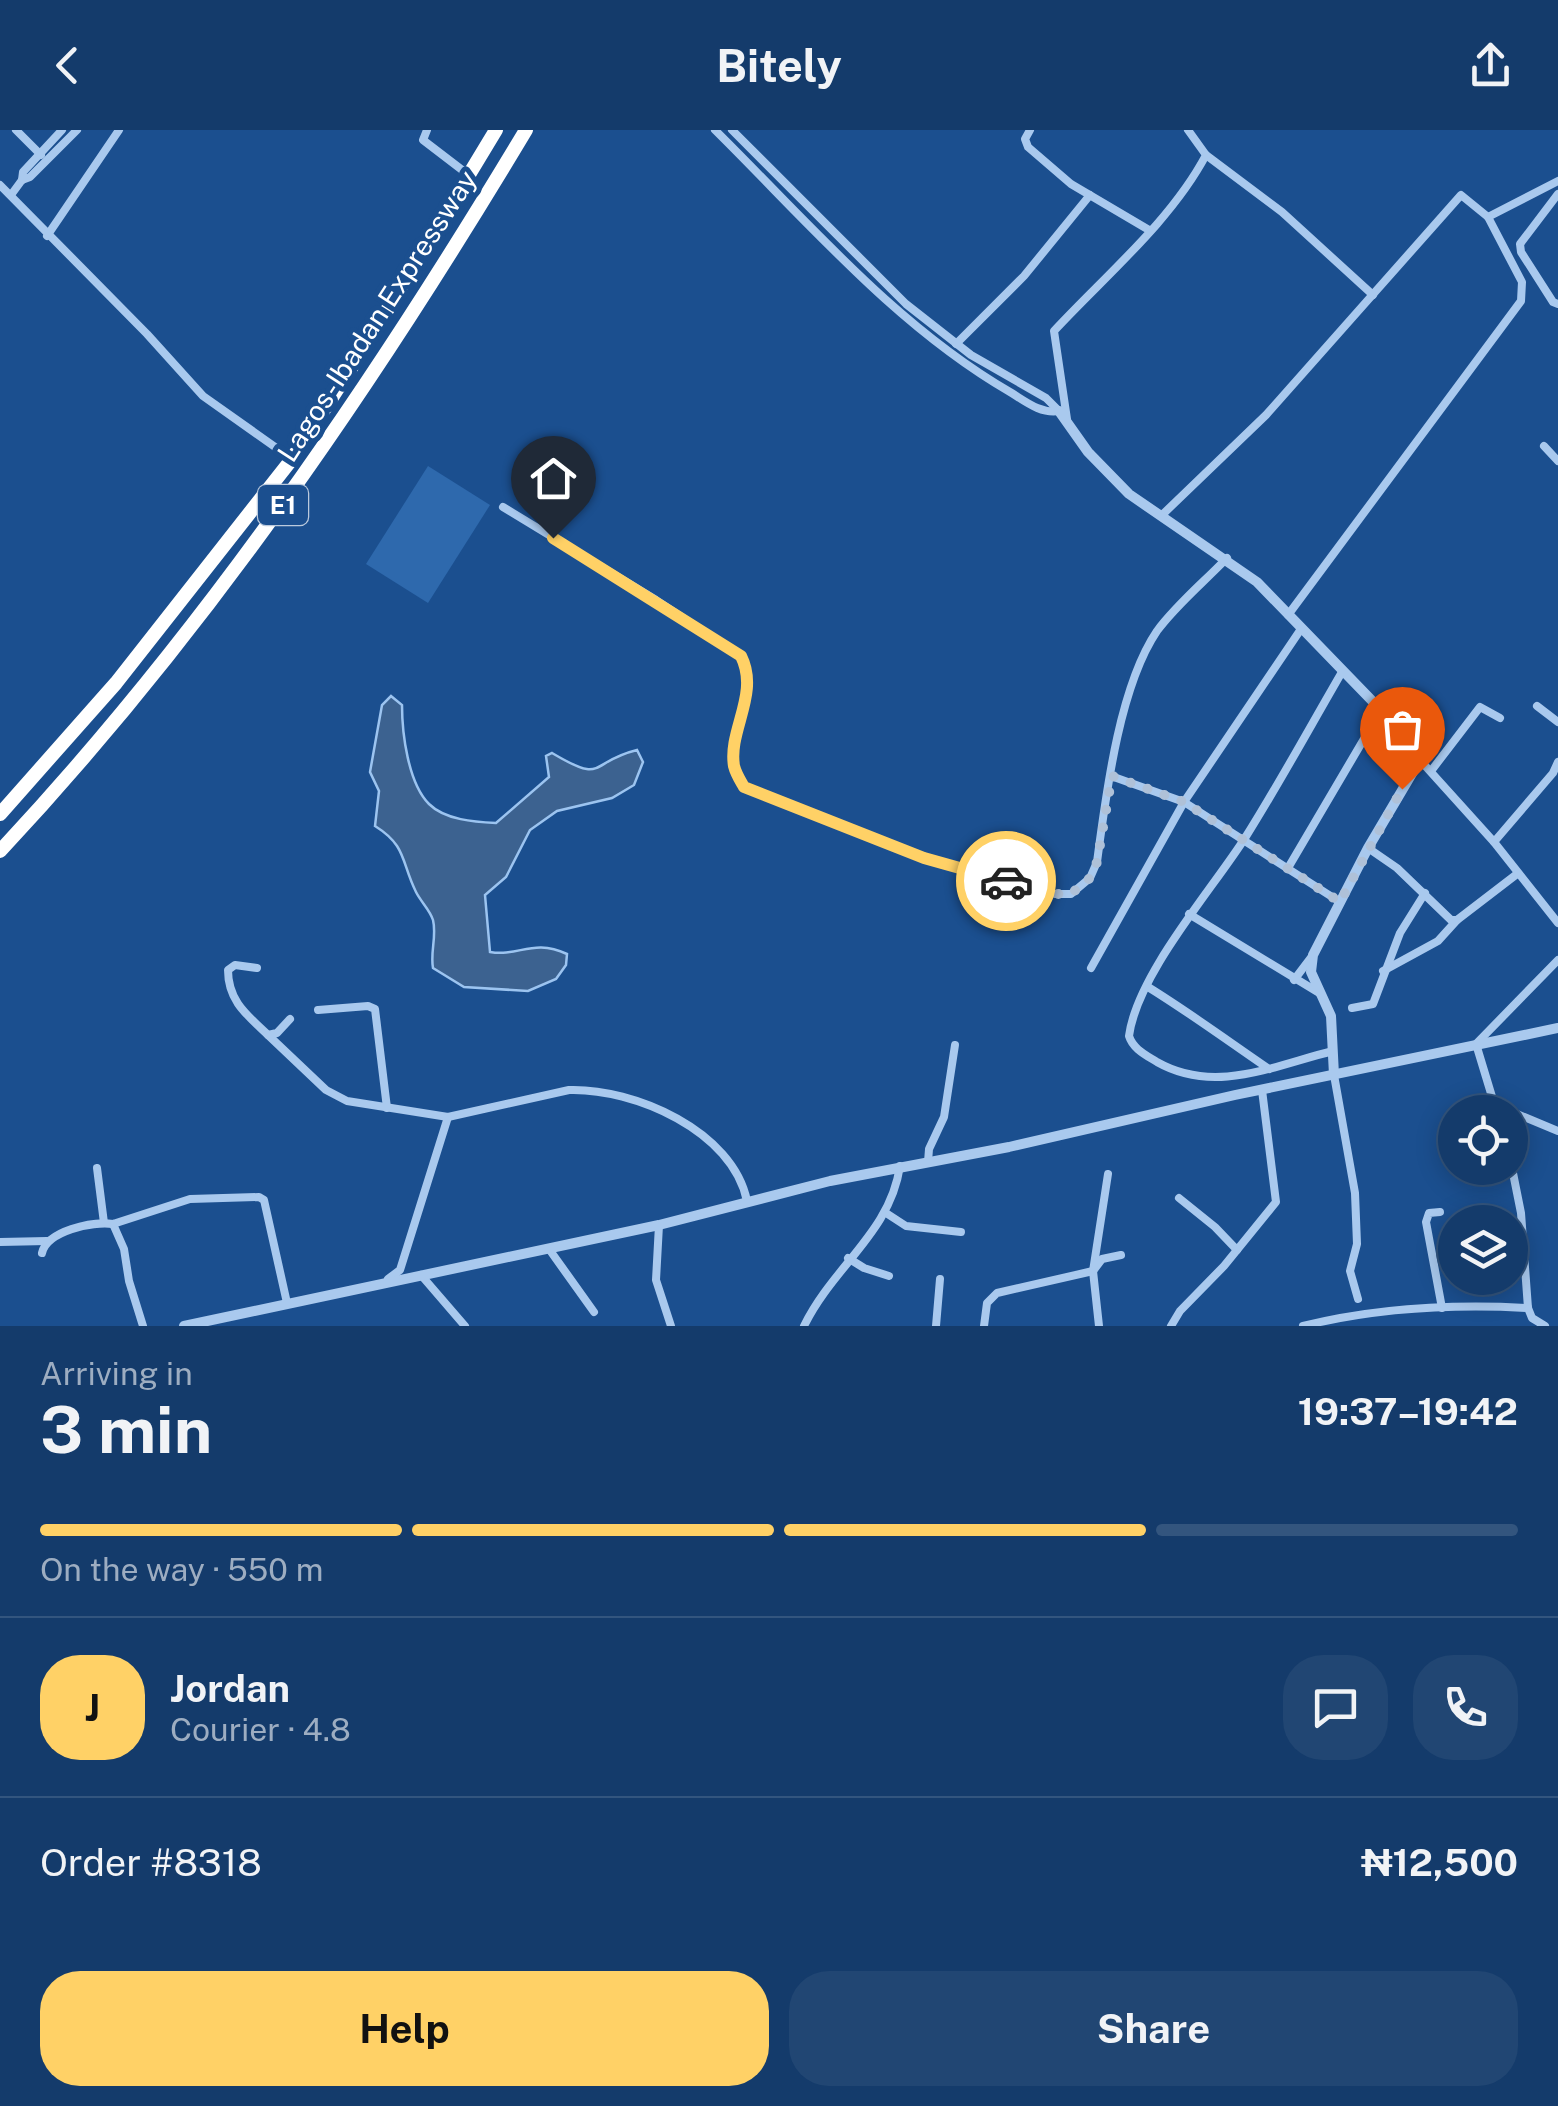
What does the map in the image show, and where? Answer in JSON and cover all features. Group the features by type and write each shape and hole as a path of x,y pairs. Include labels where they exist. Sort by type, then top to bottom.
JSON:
{"highway":[{"name":"Lagos-Ibadan Expressway","path":"0,814 116,683 292,459 496,130"},
{"name":"Lagos-Ibadan Expressway","path":"0,851 136,695 320,454 526,130"}],"street":[{"path":"16,130 43,157"},
{"path":"11,195 22,180 30,177 62,130"},
{"path":"43,157 77,130"},
{"path":"48,236 120,130"},
{"path":"427,130 423,140 471,176"},
{"path":"716,130 899,312 935,342 1040,410 1063,415"},
{"path":"732,130 906,304 956,344 1046,398 1106,473 1257,582 1381,710 1558,923"},
{"path":"1030,130 1028,147 1071,184 1150,230"},
{"path":"1188,130 1206,155 1282,212 1373,295"},
{"path":"1063,415 1054,331 1174,206 1206,155"},
{"path":"1488,217 1558,182"},
{"path":"0,185 203,396 292,459"},
{"path":"1558,194 1520,244 1552,302 1558,304"},
{"path":"956,344 1024,276 1090,195"},
{"path":"1161,516 1266,415 1462,195 1488,217 1522,282 1521,301 1288,615"},
{"path":"1544,446 1558,461"},
{"path":"503,508 741,656 746,665 746,694 733,761 744,787 924,858 1055,894 1071,894 1090,878 1097,862 1118,736 1145,652 1160,627 1227,558"},
{"path":"1091,968 1184,802 1301,629"},
{"path":"1333,1051 1228,1080 1165,1066 1133,1046 1129,1036 1148,986 1189,914 1243,840 1342,672"},
{"path":"1537,706 1558,722"},
{"path":"1432,771 1480,707 1500,718"},
{"path":"1288,868 1381,710"},
{"path":"1294,980 1312,955 1420,760"},
{"path":"1494,842 1558,762"},
{"path":"1112,776 1184,802 1340,902"},
{"path":"1368,848 1397,868 1447,917 1456,920"},
{"path":"1383,972 1438,941 1456,920 1517,874"},
{"path":"1352,1008 1373,1004 1383,972 1424,893"},
{"path":"1189,914 1325,996"},
{"path":"1312,955 1312,972 1331,1016 1334,1075 1356,1194 1357,1244 1350,1271 1358,1299"},
{"path":"1476,1044 1558,960"},
{"path":"257,968 235,965 228,970 228,983 237,1006 337,1098 448,1118 568,1090 596,1091 662,1108 678,1117 739,1176 747,1202"},
{"path":"1148,986 1269,1069"},
{"path":"318,1010 374,1008 387,1108"},
{"path":"268,1035 277,1033 290,1019"},
{"path":"184,1326 659,1225 900,1166 1558,1028"},
{"path":"1476,1044 1492,1095"},
{"path":"928,1162 929,1150 944,1117 956,1045"},
{"path":"1170,1326 1276,1200 1262,1090"},
{"path":"381,1283 400,1270 448,1118"},
{"path":"1528,1119 1558,1132"},
{"path":"804,1326 824,1290 886,1213 897,1188 900,1166"},
{"path":"97,1168 109,1223 124,1249 129,1281 144,1326"},
{"path":"1099,1326 1092,1270 1108,1174"},
{"path":"1515,1185 1531,1317"},
{"path":"0,1242 46,1241 190,1199 259,1197 264,1200 288,1302"},
{"path":"1179,1198 1237,1250"},
{"path":"1438,1212 1430,1213 1426,1222 1438,1286"},
{"path":"886,1213 906,1226 962,1232"},
{"path":"659,1225 656,1280 671,1326"},
{"path":"42,1253 46,1241"},
{"path":"549,1249 594,1312"},
{"path":"984,1326 987,1303 997,1293 1092,1270 1102,1260 1121,1255"},
{"path":"848,1258 889,1276"},
{"path":"421,1275 464,1326"},
{"path":"936,1326 940,1279"},
{"path":"1440,1295 1442,1308"},
{"path":"1303,1326 1442,1308 1506,1305 1545,1326"}],"shaded area":[{"path":"428,466 490,505 428,603 366,564"},
{"path":"391,696 402,705 408,757 422,795 443,814 461,819 496,823 549,777 546,756 552,753 590,769 637,750 643,762 634,785 612,798 557,811 530,830 506,877 485,895 490,952 545,948 567,954 566,965 556,979 528,991 464,987 433,968 432,916 416,892 398,848 375,826 379,791 370,772 382,705"}],"way so far":[{"path":"1006,881 1055,894 1071,894 1090,878 1097,862 1112,776 1184,802 1340,902 1402,789"}],"route":[{"path":"553,538 741,656 746,665 745,709 733,761 744,787 924,858 1006,881"}]}
